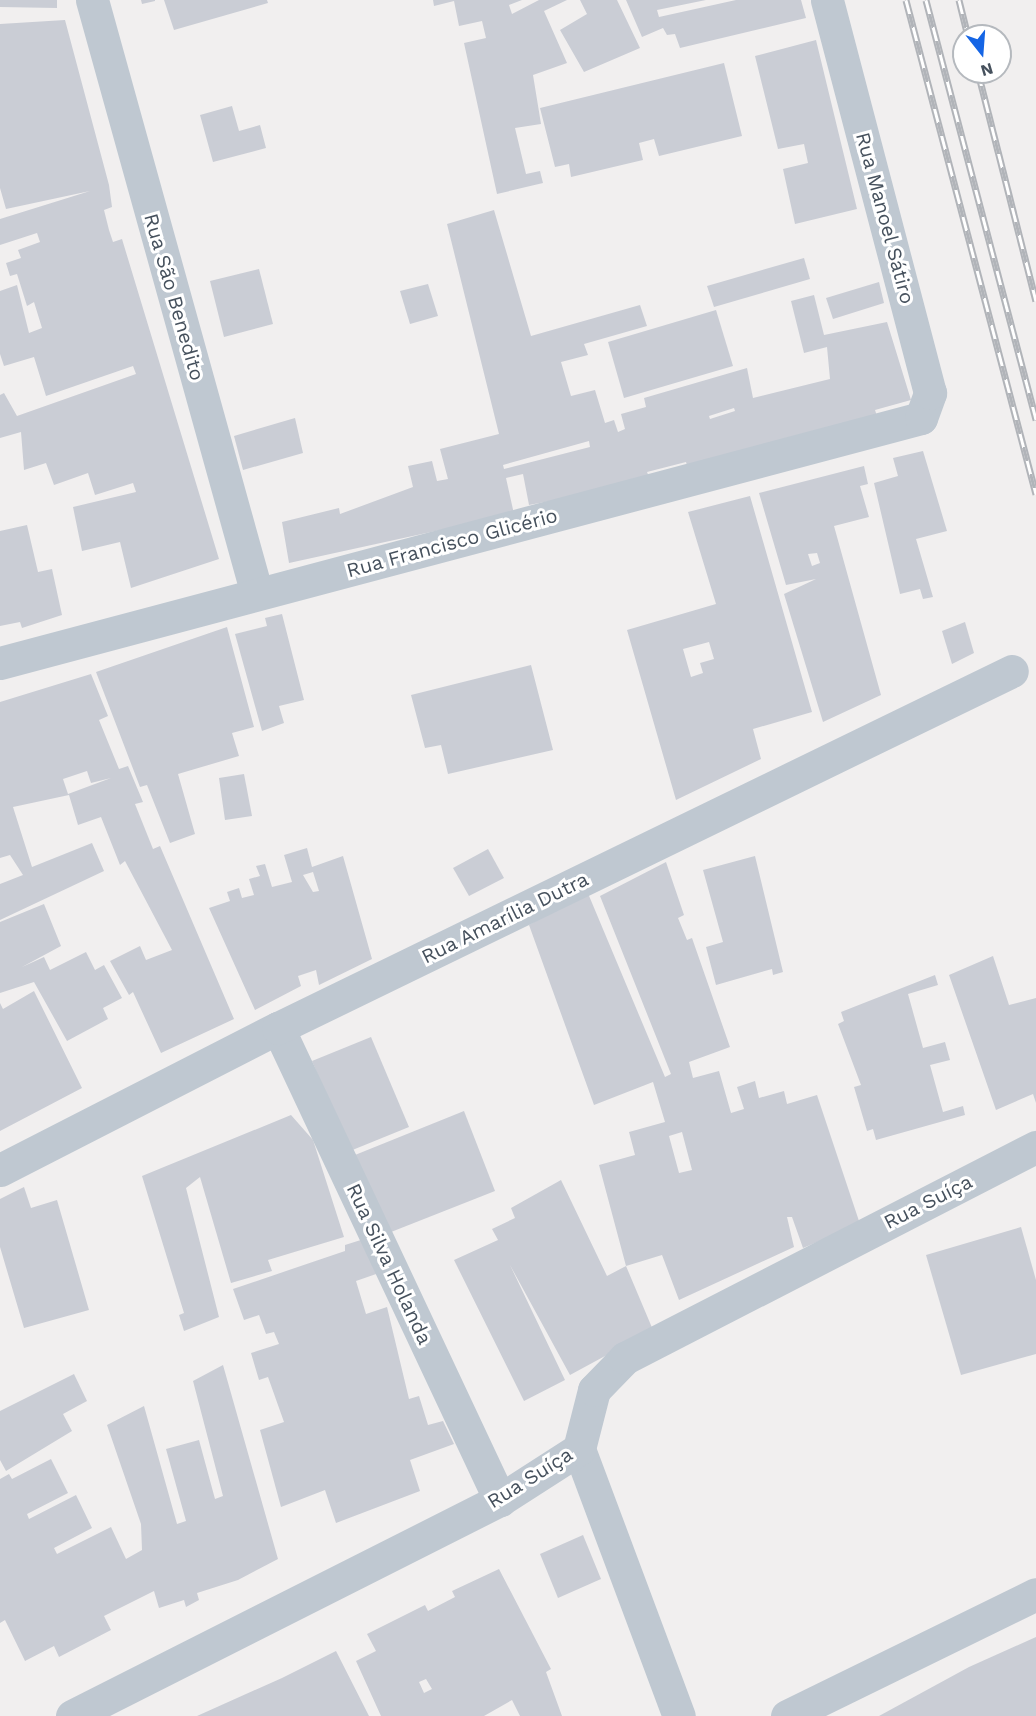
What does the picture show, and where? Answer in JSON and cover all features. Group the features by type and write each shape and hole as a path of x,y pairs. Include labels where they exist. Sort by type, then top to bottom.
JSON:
{"street":[{"name":"Rua São Benedito","path":"92,0 257,594"},
{"name":"Rua Manoel Sátiro","path":"827,0 930,393 921,418 905,425"},
{"name":"Rua Francisco Glicério","path":"0,663 905,425"},
{"name":"Rua Amarília Dutra","path":"0,1170 278,1028 1012,671"},
{"name":"Rua Silva Holanda","path":"278,1028 500,1500"},
{"name":"Rua Suíça","path":"72,1716 500,1500 579,1449 594,1390 625,1358 1036,1147"},
{"path":"579,1449 679,1716"},
{"path":"787,1716 1036,1594"}],"building":[{"path":"0,0 57,0 57,8 0,7"},
{"path":"141,0 155,0 155,1 142,4"},
{"path":"164,0 267,0 268,3 174,30"},
{"path":"433,0 522,0 509,5 512,14 539,0 567,0 544,11 567,63 533,75 541,124 515,128 526,174 540,171 543,183 497,194 464,43 486,38 482,21 459,26 454,1 434,6"},
{"path":"580,0 617,0 640,48 584,72 560,30 587,14"},
{"path":"626,0 706,0 657,10 659,17 736,0 801,0 806,18 680,48 675,34 667,35 663,28 642,37"},
{"path":"65,20 109,185 112,207 104,210 109,230 113,242 122,239 219,559 131,588 120,542 82,551 73,507 136,492 133,483 95,495 88,473 54,485 46,463 24,470 21,432 0,438 0,395 4,393 17,416 136,374 133,366 46,396 34,357 4,366 0,354 0,291 17,285 29,333 42,328 34,302 27,306 17,274 10,276 6,263 21,258 18,250 40,242 37,233 0,245 0,219 90,191 6,209 0,188 0,24"},
{"path":"816,40 857,209 795,224 783,169 808,163 804,144 778,149 755,56"},
{"path":"724,63 742,136 659,156 654,139 639,143 643,160 571,177 569,164 555,167 540,108"},
{"path":"232,106 239,131 260,125 266,148 213,162 200,115"},
{"path":"494,210 531,336 640,305 647,326 584,344 588,355 561,362 571,396 595,390 605,423 614,420 618,432 625,429 621,414 646,407 644,398 747,368 753,398 830,379 827,347 804,353 791,301 814,295 824,335 887,322 911,400 875,410 879,422 689,472 686,462 647,472 651,482 529,505 523,474 506,478 514,514 289,563 282,522 339,508 340,514 413,487 408,466 432,461 437,481 448,479 440,449 499,434 447,224","holes":["734,408 735,411 710,419 709,416","589,441 590,447 504,469 503,465"]},
{"path":"804,258 810,279 714,307 707,286"},
{"path":"259,269 273,324 224,337 210,281"},
{"path":"879,282 884,303 833,319 826,298"},
{"path":"428,284 438,316 410,324 400,291"},
{"path":"716,310 733,366 624,398 608,342"},
{"path":"295,418 303,453 243,470 234,436"},
{"path":"923,451 947,531 916,539 933,597 923,599 920,589 900,594 874,483 898,476 893,458"},
{"path":"864,466 868,484 860,486 869,517 834,526 881,695 823,722 784,594 816,579 786,585 759,493","holes":["817,553 820,563 812,566 808,554"]},
{"path":"750,496 812,712 753,729 761,759 676,800 627,630 716,604 688,512","holes":["709,642 714,659 700,663 703,673 691,677 683,649"]},
{"path":"27,525 38,572 52,569 62,615 22,628 20,622 0,626 0,531"},
{"path":"282,614 304,700 279,706 284,723 262,731 235,634 267,626 265,618"},
{"path":"965,622 974,653 952,664 942,631"},
{"path":"227,627 254,727 232,733 239,756 178,774 195,834 170,843 147,785 140,787 96,672"},
{"path":"531,665 553,750 448,774 441,745 425,748 411,695"},
{"path":"91,674 108,716 99,720 119,769 128,766 143,802 135,804 153,849 160,846 234,1019 161,1053 133,992 129,995 110,961 140,946 146,960 172,950 125,861 120,865 101,817 78,825 69,795 13,807 32,867 92,843 104,871 0,920 0,884 23,875 10,855 0,858 0,702","holes":["87,771 91,783 111,778 68,794 63,779"]},
{"path":"244,774 252,816 225,820 219,778"},
{"path":"307,848 312,867 343,856 372,959 319,985 316,970 298,976 301,986 255,1010 209,908 230,901 227,892 239,888 242,898 254,895 249,879 260,876 256,866 265,864 272,887 292,882 284,855","holes":["313,872 319,891 313,892 303,875"]},
{"path":"488,849 504,878 469,896 453,868"},
{"path":"755,856 783,972 773,975 772,969 716,985 706,947 723,942 703,870"},
{"path":"666,862 684,915 678,918 687,940 692,938 730,1047 689,1062 693,1078 719,1071 731,1113 744,1109 737,1087 755,1081 759,1098 784,1091 787,1104 817,1095 860,1224 803,1248 792,1217 787,1217 794,1247 679,1300 662,1255 626,1266 599,1165 635,1155 629,1132 665,1122 653,1082 594,1105 529,925 587,891 665,1077 671,1074 600,896","holes":["682,1132 692,1170 679,1173 669,1136"]},
{"path":"44,904 61,946 22,967 44,957 50,970 86,952 95,970 104,965 122,998 103,1008 108,1019 67,1041 34,982 0,993 0,922"},
{"path":"993,956 1009,1005 1036,998 1036,1103 1033,1094 996,1110 949,975"},
{"path":"935,975 938,985 908,994 923,1048 945,1042 950,1060 930,1065 943,1112 963,1106 965,1115 876,1140 873,1129 867,1131 854,1087 861,1085 838,1024 844,1021 841,1012"},
{"path":"34,991 82,1088 0,1131 0,1003 3,1009"},
{"path":"371,1037 409,1127 350,1151 312,1061"},
{"path":"464,1111 495,1191 386,1234 355,1155"},
{"path":"291,1115 313,1140 344,1237 268,1260 272,1271 231,1283 200,1177 186,1188 219,1317 184,1331 179,1315 184,1313 142,1176"},
{"path":"561,1180 607,1276 626,1266 653,1330 570,1375 510,1265 565,1380 524,1401 454,1260 498,1240 492,1229 515,1218 511,1208"},
{"path":"24,1187 31,1208 57,1200 89,1310 24,1328 0,1247 0,1199"},
{"path":"1021,1227 1036,1280 1036,1354 961,1375 926,1255"},
{"path":"364,1239 379,1273 356,1281 366,1314 387,1307 409,1399 419,1396 428,1425 443,1421 454,1444 410,1460 420,1491 336,1523 325,1490 281,1507 260,1430 284,1422 268,1377 259,1380 251,1353 279,1344 274,1332 266,1334 259,1315 244,1320 233,1289 345,1251 345,1245"},
{"path":"223,1365 278,1559 238,1580 197,1593 199,1600 186,1607 184,1600 159,1608 154,1591 104,1616 111,1630 59,1657 54,1646 25,1661 5,1620 0,1623 0,1479 9,1474 12,1479 51,1459 68,1493 27,1514 29,1519 76,1495 92,1528 54,1548 57,1554 111,1527 126,1559 142,1550 141,1524 107,1425 144,1406 177,1524 186,1521 166,1449 199,1440 215,1499 223,1496 193,1381"},
{"path":"74,1374 87,1401 63,1414 72,1431 6,1471 0,1460 0,1411"},
{"path":"583,1535 601,1579 558,1598 540,1554"},
{"path":"499,1569 551,1669 546,1672 562,1716 520,1716 512,1700 484,1716 381,1716 356,1661 376,1651 367,1634 425,1605 428,1611 455,1597 452,1591","holes":["426,1679 432,1689 424,1693 419,1682"]},
{"path":"1036,1637 1036,1716 879,1716 969,1667"},
{"path":"336,1651 369,1716 197,1716 282,1678"}],"railway":[{"path":"906,0 1036,494"},
{"path":"926,0 1036,420"},
{"path":"959,0 965,24"},
{"path":"981,84 1036,301"}]}
